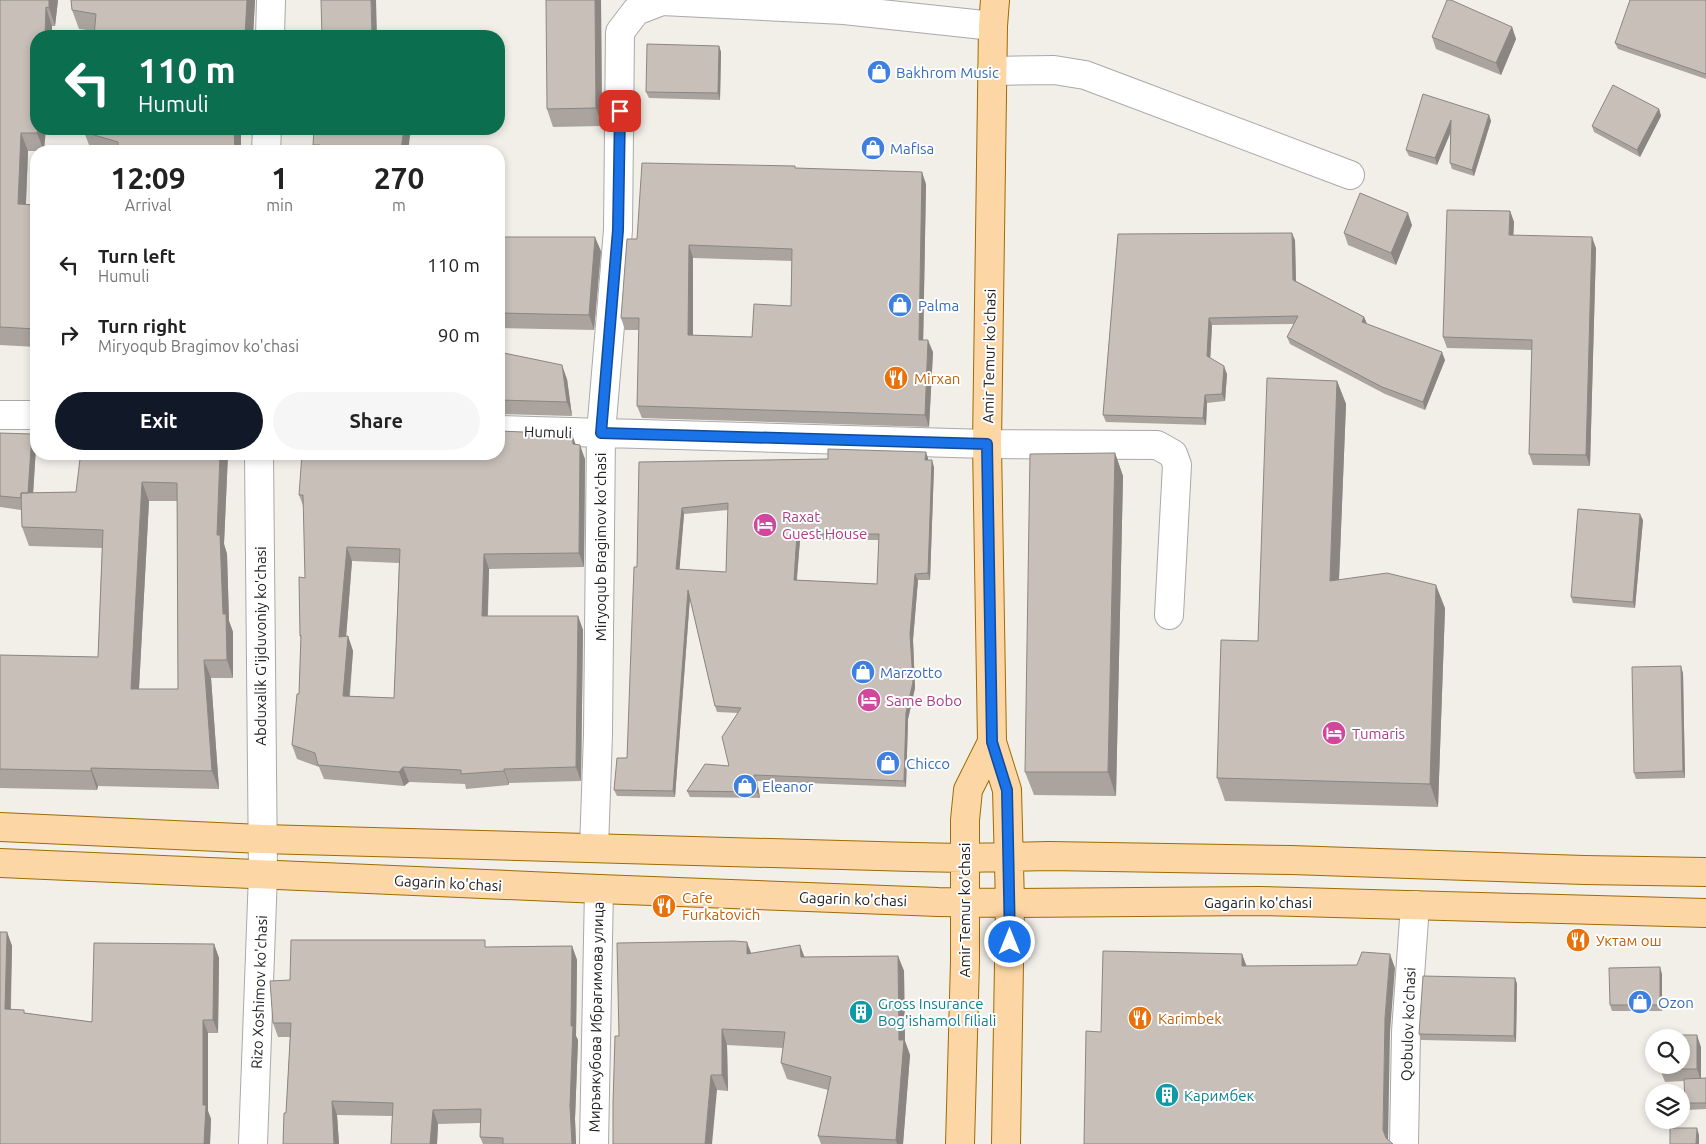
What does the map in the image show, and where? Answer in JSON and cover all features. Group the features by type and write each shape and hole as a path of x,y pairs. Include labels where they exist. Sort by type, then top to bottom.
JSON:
{"main road":[{"name":"Amir Temur ko'chasi","path":"994,13 987,444 992,742 1007,790 1009,858 1006,1144"},
{"name":"Amir Temur ko'chasi","path":"960,1144 965,961 965,820 968,790 992,742"},
{"path":"0,827 262,839 964,858 1049,856 1292,860 1584,870 1706,872"},
{"name":"Gagarin ko'chasi","path":"0,863 599,890 964,903 1260,901 1706,913"}],"street":[{"path":"270,30 271,0"},
{"name":"Miryoqub Bragimov ko'chasi","path":"594,848 598,734 601,433 618,230 620,32 636,11 662,1 844,10 994,13"},
{"path":"992,71 1054,70 1085,75 1350,175"},
{"path":"0,415 30,415"},
{"name":"Humuli","path":"505,430 987,444 1158,445 1173,454 1177,465 1169,615"},
{"name":"Abduxalik G'ijduvoniy ko'chasi","path":"259,460 262,839"},
{"name":"Rizo Xoshimov ko'chasi","path":"254,1144 263,874 262,839"},
{"name":"Миръякубова Ибрагимова улица","path":"594,1144 599,890"},
{"name":"Qobulov ko'chasi","path":"1404,1144 1406,1032 1415,905"}],"building":[{"path":"0,0 49,0 49,8 46,7 45,30 30,30 30,133 21,133 18,204 30,205 30,329 0,327"},
{"path":"71,0 247,0 245,30 95,30 96,14 72,10"},
{"path":"321,0 371,0 372,30 322,30"},
{"path":"546,0 595,0 596,108 547,109"},
{"path":"1447,0 1451,0 1512,27 1496,63 1432,37"},
{"path":"1630,0 1706,0 1706,74 1615,43"},
{"path":"647,44 719,46 718,93 646,92"},
{"path":"1613,85 1659,109 1637,150 1592,126"},
{"path":"1423,94 1489,115 1472,170 1450,163 1451,120 1435,158 1406,150"},
{"path":"94,135 234,135 235,145 118,145 118,142"},
{"path":"314,135 403,135 402,145 313,145"},
{"path":"642,163 795,166 795,168 922,172 919,340 928,340 925,415 637,406 639,318 621,318 627,239 637,239","holes":["689,245 792,249 791,306 754,304 752,337 688,335"]},
{"path":"1360,193 1408,213 1391,253 1344,233"},
{"path":"1447,210 1510,211 1509,235 1592,237 1586,455 1529,454 1532,340 1443,337"},
{"path":"1292,233 1293,280 1364,317 1362,322 1442,352 1423,402 1382,387 1287,337 1298,316 1209,318 1207,356 1224,366 1222,394 1205,395 1203,418 1103,415 1118,234"},
{"path":"505,237 595,237 589,315 505,313"},
{"path":"505,353 562,365 567,402 505,400"},
{"path":"1267,378 1337,381 1330,581 1387,573 1436,585 1430,784 1217,778 1221,640 1258,641"},
{"path":"505,431 572,434 573,444 580,445 579,553 484,554 482,616 578,616 576,767 504,769 504,771 461,774 461,770 403,767 399,772 318,765 315,753 292,745 297,694 299,694 301,635 299,577 305,578 303,495 299,495 302,460 505,460","holes":["347,547 400,549 394,698 343,696 348,636 339,637"]},
{"path":"0,433 30,434 28,493 21,493 21,498 0,496"},
{"path":"828,449 926,452 925,460 932,460 928,573 915,574 910,634 913,682 906,713 904,781 754,775 757,792 687,791 705,764 729,766 722,737 741,708 715,706 688,590 673,791 614,790 617,758 627,758 634,567 637,567 639,462 828,459","holes":["728,503 726,572 676,569 682,508","797,534 879,534 877,584 794,580"]},
{"path":"1115,453 1108,772 1025,772 1030,454"},
{"path":"80,460 220,460 217,535 220,535 223,614 226,614 227,660 204,660 212,771 91,768 91,771 0,769 0,655 98,657 103,530 22,527 21,493 76,492","holes":["142,482 177,483 178,689 131,689"]},
{"path":"1578,509 1640,514 1633,602 1571,597"},
{"path":"1681,666 1683,771 1634,773 1632,667"},
{"path":"0,932 7,932 5,1009 24,1010 24,1013 92,1022 94,943 214,944 213,1020 203,1020 203,1105 206,1105 204,1144 0,1144"},
{"path":"291,940 485,940 485,947 572,946 571,1026 573,1026 570,1106 572,1144 503,1144 503,1138 480,1137 481,1109 433,1110 430,1144 391,1144 393,1103 332,1101 334,1144 283,1144 291,1023 273,1023 270,981 290,980"},
{"path":"747,942 747,954 800,945 801,957 898,956 899,1040 904,1040 896,1140 818,1136 831,1077 781,1063 785,1032 722,1029 722,1075 711,1075 705,1144 613,1144 615,1036 619,1036 617,943"},
{"path":"1103,951 1242,954 1242,966 1357,965 1362,952 1390,954 1385,1018 1383,1130 1386,1138 1393,1144 1084,1144 1086,1031 1101,1032"},
{"path":"1660,967 1660,1005 1610,1005 1609,968"},
{"path":"1423,976 1515,978 1514,1036 1419,1034"},
{"path":"1690,1035 1697,1035 1697,1069 1690,1069"},
{"path":"1706,1078 1706,1103 1690,1103 1690,1084 1684,1084 1684,1079"},
{"path":"1697,1128 1696,1144 1670,1144 1670,1129"}],"place":[{"name":"Bakhrom Music","path":"879,72"},
{"name":"Mafisa","path":"873,148"},
{"name":"Palma","path":"900,305"},
{"name":"Mirxan","path":"896,378"},
{"name":"Raxat Guest House","path":"765,525"},
{"name":"Marzotto","path":"863,672"},
{"name":"Same Bobo","path":"869,700"},
{"name":"Tumaris","path":"1334,733"},
{"name":"Chicco","path":"888,763"},
{"name":"Eleanor","path":"745,786"},
{"name":"Cafe Furkatovich","path":"664,906"},
{"name":"Уктам ош","path":"1578,940"},
{"name":"Ozon","path":"1640,1002"},
{"name":"Gross Insurance Bog'ishamol filiali","path":"861,1012"},
{"name":"Karimbek","path":"1140,1018"},
{"name":"Каримбек","path":"1167,1095"}],"route":[{"path":"620,111 618,230 601,433 987,444 992,742 1007,790 1010,942"}]}
